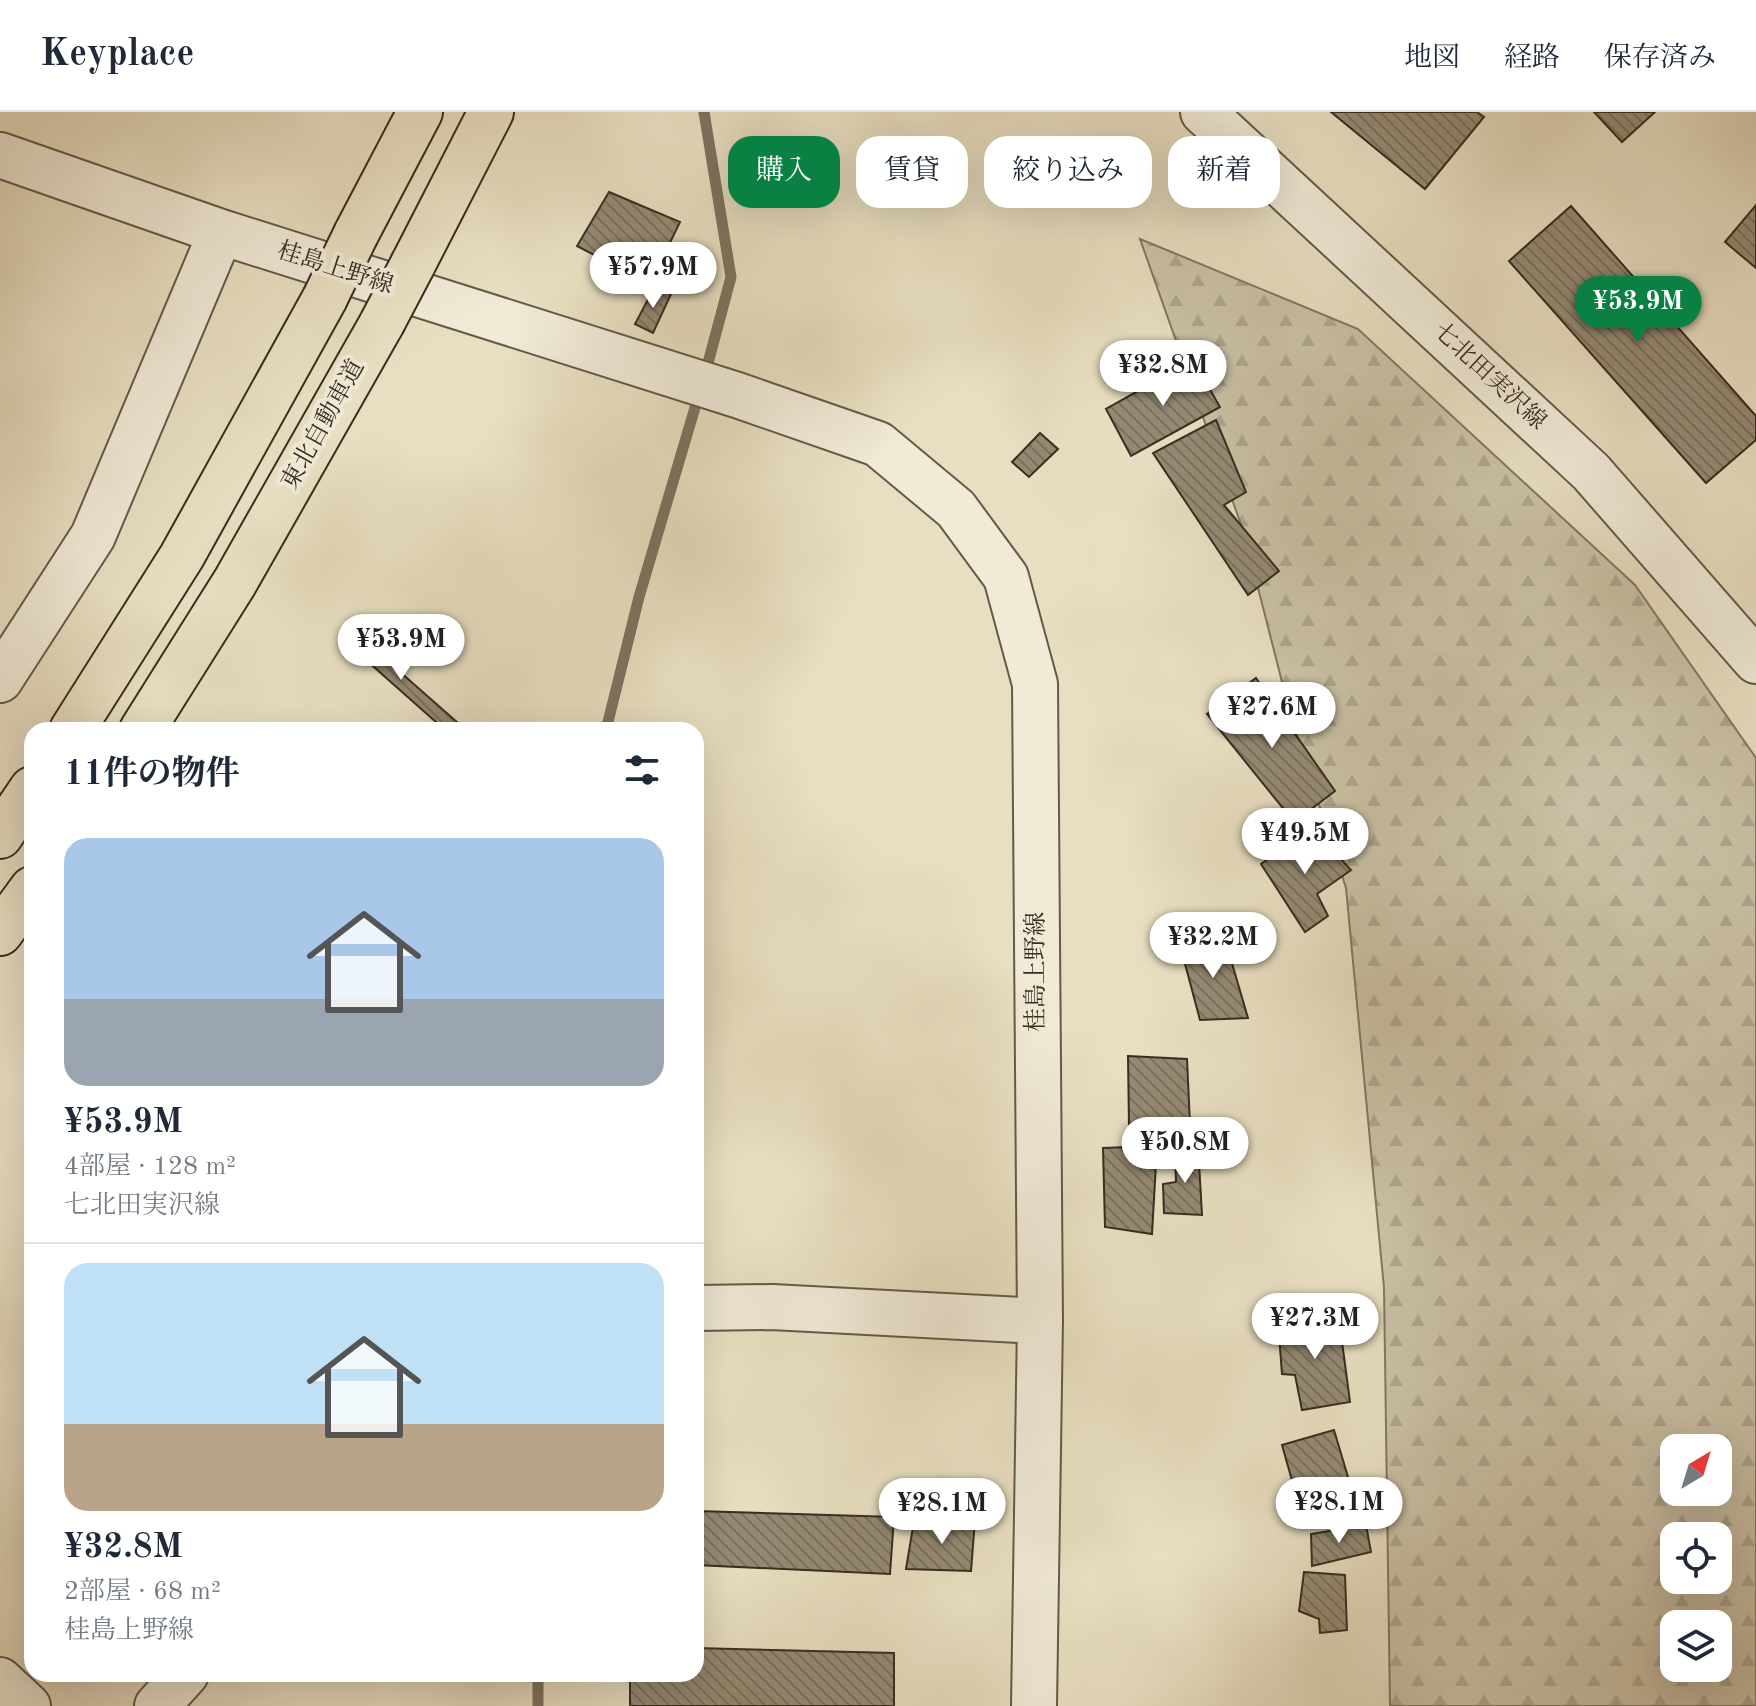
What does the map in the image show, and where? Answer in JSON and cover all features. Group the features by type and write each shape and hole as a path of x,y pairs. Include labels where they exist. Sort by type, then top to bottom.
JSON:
{"highway":[{"path":"77,722 182,556 325,298 420,112"},
{"name":"東北自動車道","path":"147,722 235,582 382,323 491,112"},
{"path":"0,836 24,801"},
{"path":"0,933 24,900"}],"street":[{"name":"七北田実沢線","path":"1203,112 1591,472 1756,661"},
{"name":"桂島上野線","path":"0,155 221,232 737,395 878,444 956,509 1006,577 1035,684 1040,1321 1034,1706"},
{"path":"0,680 93,536 221,232"},
{"path":"704,1308 772,1307 1040,1321"},
{"path":"0,1680 28,1706"},
{"path":"157,1706 179,1682"}],"green space":[{"path":"1140,239 1358,329 1635,585 1756,758 1756,1706 1390,1706 1384,1288 1346,888 1292,721 1244,533"}],"building":[{"path":"1331,112 1477,112 1484,117 1425,189"},
{"path":"1594,112 1655,112 1622,142"},
{"path":"609,192 680,222 650,284 577,246"},
{"path":"1756,205 1756,268 1725,242"},
{"path":"1571,206 1756,416 1756,440 1706,483 1509,261"},
{"path":"654,288 671,294 653,333 635,324"},
{"path":"1193,360 1220,407 1131,456 1106,409"},
{"path":"1216,420 1246,492 1224,505 1279,571 1248,595 1153,453"},
{"path":"1040,433 1058,449 1029,477 1012,462"},
{"path":"350,628 457,722 436,722 341,638"},
{"path":"1256,678 1335,791 1294,822 1207,714"},
{"path":"1312,828 1351,870 1317,894 1328,916 1305,932 1261,864"},
{"path":"1224,936 1248,1018 1200,1020 1180,945"},
{"path":"1128,1056 1187,1059 1190,1124 1129,1125"},
{"path":"1198,1145 1202,1215 1164,1213 1163,1184 1176,1182 1175,1150"},
{"path":"1157,1146 1152,1234 1105,1227 1103,1148"},
{"path":"1339,1319 1350,1402 1302,1410 1295,1375 1282,1374 1278,1322"},
{"path":"1334,1430 1359,1514 1305,1527 1282,1445"},
{"path":"704,1511 894,1517 890,1574 704,1565"},
{"path":"975,1520 971,1571 906,1569 914,1521"},
{"path":"1366,1525 1371,1552 1312,1566 1311,1534"},
{"path":"1304,1572 1345,1575 1347,1630 1320,1633 1319,1619 1299,1611"},
{"path":"704,1648 894,1653 894,1706 630,1706 630,1682 704,1682"}],"waterway":[{"path":"704,112 731,277 704,378"},
{"path":"608,722 639,597 699,394"},
{"path":"538,1682 538,1706"}]}
